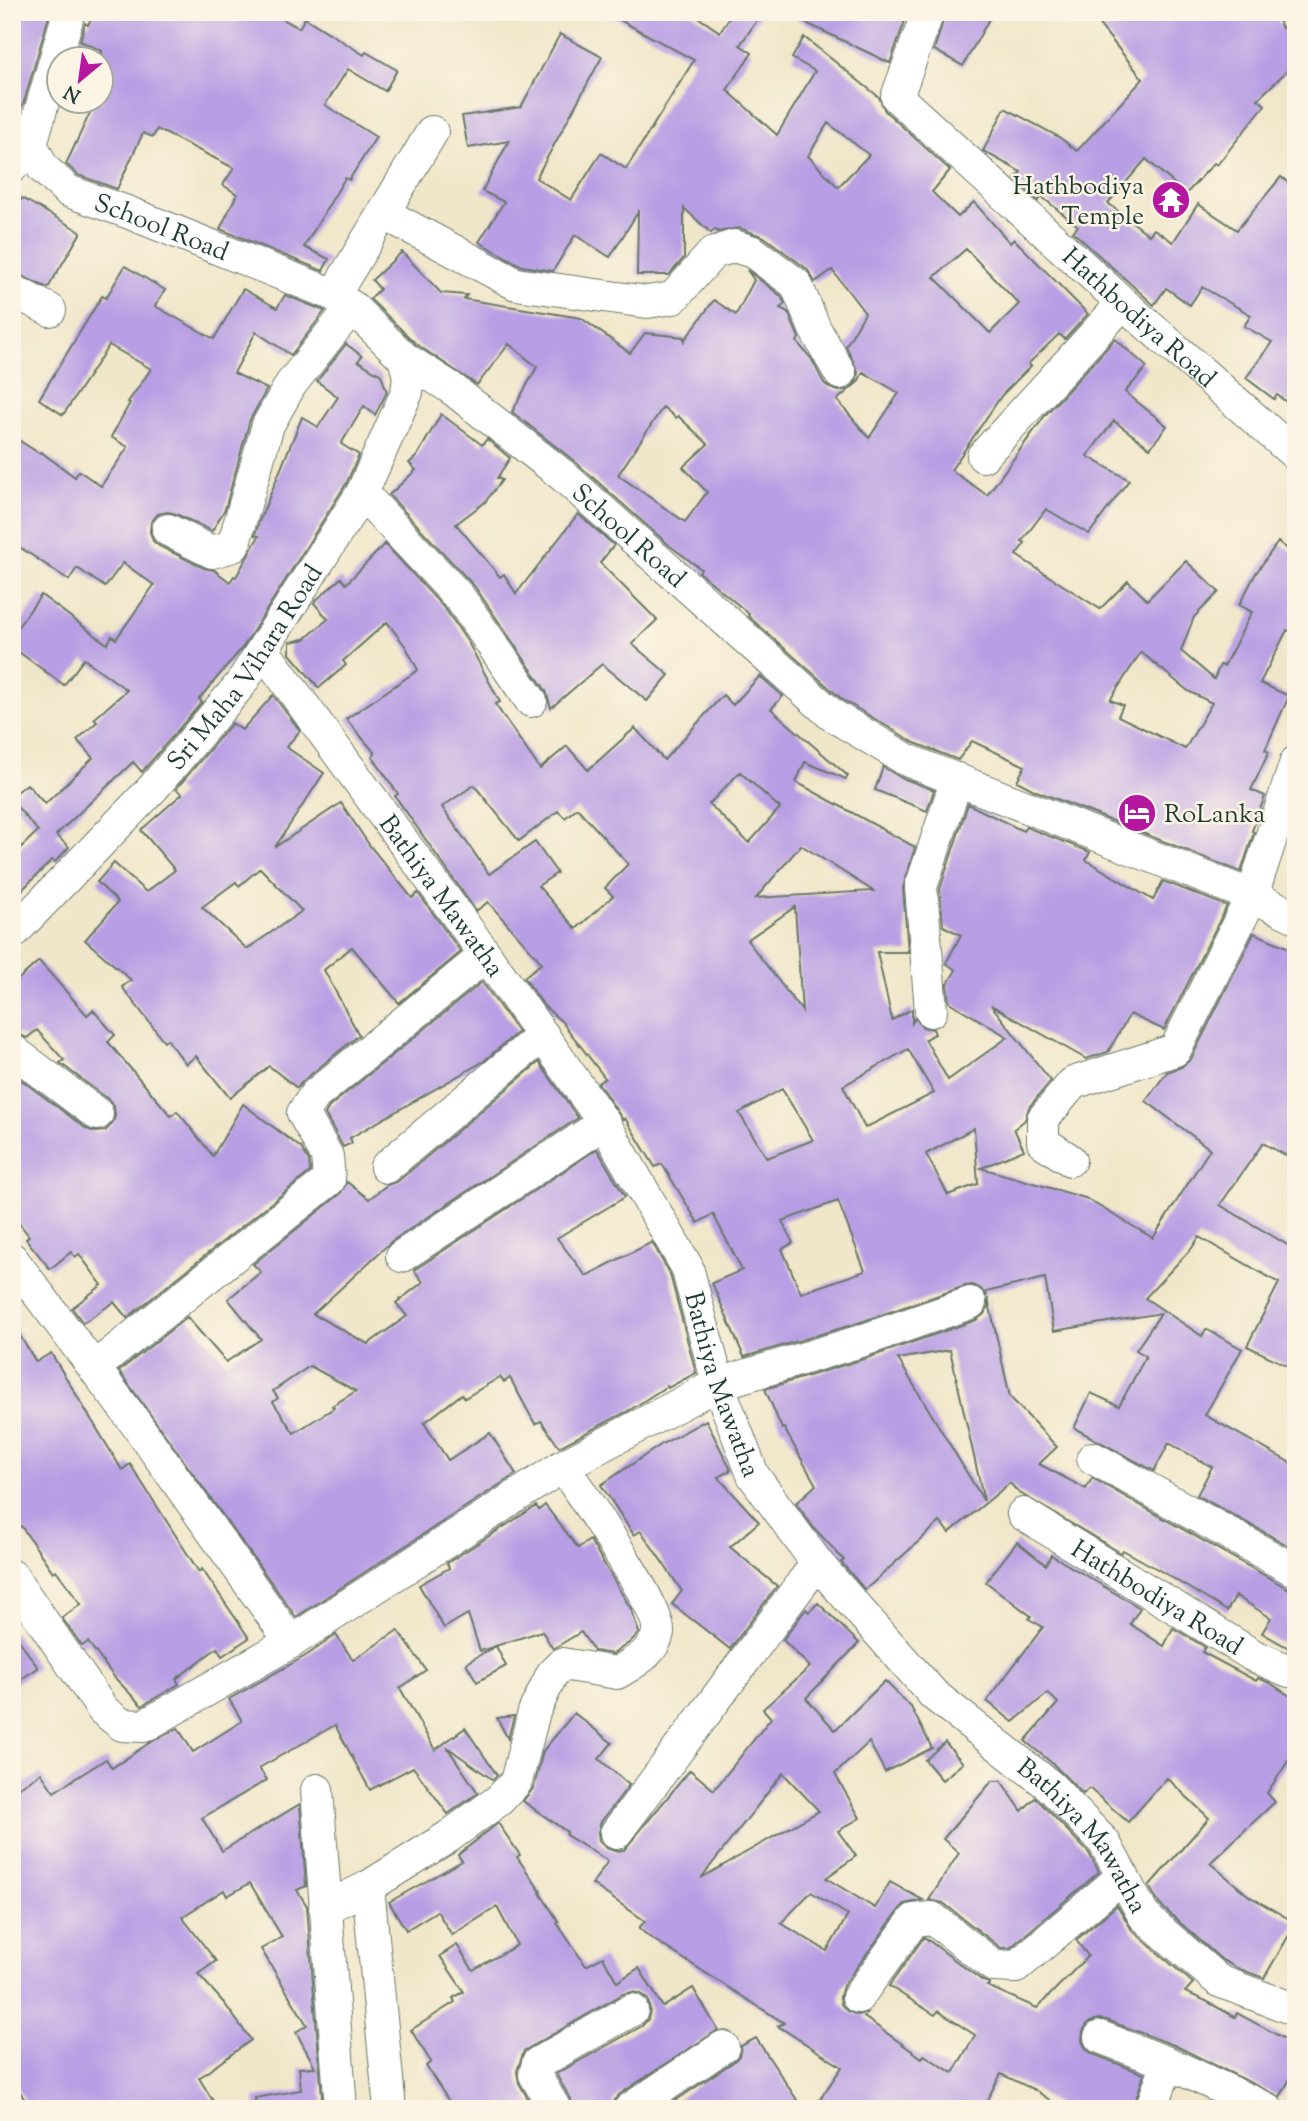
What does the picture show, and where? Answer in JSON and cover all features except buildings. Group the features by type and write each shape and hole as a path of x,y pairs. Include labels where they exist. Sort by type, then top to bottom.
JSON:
{"street":[{"path":"22,156 69,12"},
{"name":"Hathbodiya Road","path":"928,12 897,97 1123,303 1296,455"},
{"path":"168,530 212,552 233,546 268,425 343,301 385,214 432,132"},
{"name":"School Road","path":"22,156 43,168 68,191 127,212 343,301 404,358 451,388 561,474 832,715 908,760 1252,896"},
{"path":"385,214 516,284 647,302 673,298 712,253 734,246 753,252 796,284 815,329 840,373"},
{"path":"12,290 50,310"},
{"path":"983,456 1123,303"},
{"name":"Sri Maha Vihara Road","path":"12,934 152,789 240,685 362,493 407,392 409,377 404,358"},
{"path":"362,493 460,598 531,701"},
{"name":"Bathiya Mawatha","path":"263,650 486,955 604,1123 687,1267 718,1384 753,1475 817,1563 934,1695 1050,1786 1104,1842 1144,1916 1219,1981 1296,2010"},
{"path":"1070,1160 1044,1142 1043,1119 1073,1083 1175,1050 1252,896 1296,762"},
{"path":"931,1011 921,887 957,779"},
{"path":"1252,896 1296,918"},
{"path":"95,1367 329,1180 327,1156 303,1113 315,1095 486,955"},
{"path":"386,1167 543,1035"},
{"path":"12,1049 97,1114"},
{"path":"402,1255 604,1123"},
{"path":"12,1259 95,1367 291,1642"},
{"path":"12,1576 103,1710 122,1725 144,1726 291,1642 563,1466 718,1384 861,1341 970,1303"},
{"path":"1093,1458 1296,1571"},
{"path":"325,1908 368,1888 448,1837 499,1800 516,1782 534,1712 552,1674 562,1664 617,1673 651,1650 658,1635 658,1627 642,1590 563,1466"},
{"name":"Hathbodiya Road","path":"1023,1514 1254,1656 1289,1671 1296,1670"},
{"path":"616,1833 817,1563"},
{"path":"317,1790 341,2109"},
{"path":"858,1997 914,1920 932,1918 994,1966 1016,1967 1123,1876"},
{"path":"368,1888 390,2109"},
{"path":"555,2109 535,2075 538,2063 632,2010"},
{"path":"1100,2037 1168,2063 1267,2109"},
{"path":"629,2109 723,2047"},
{"path":"1151,2109 1168,2063"}],"place":[{"name":"Hathbodiya Temple","path":"1171,200"},
{"name":"RoLanka","path":"1137,813"}]}
